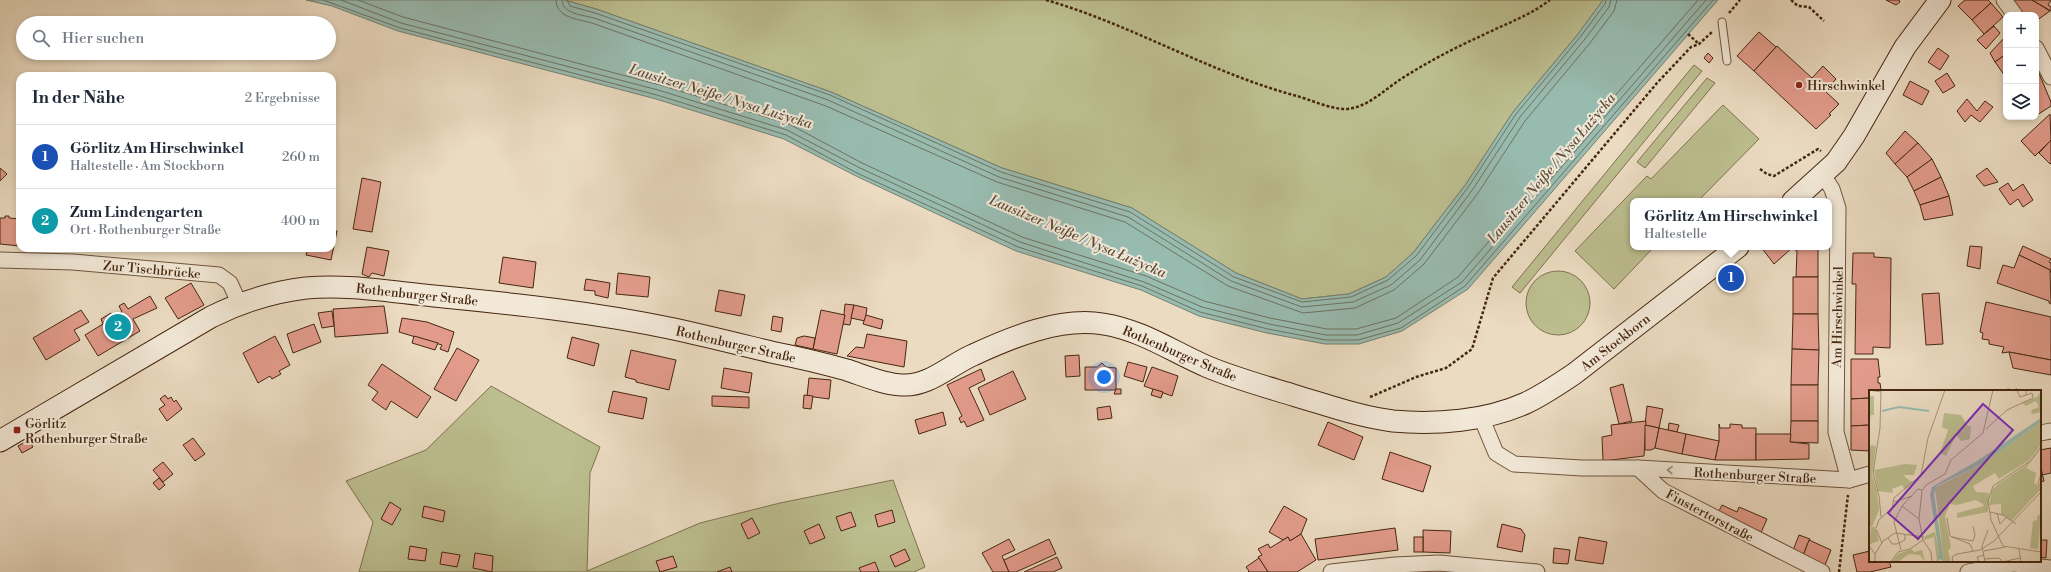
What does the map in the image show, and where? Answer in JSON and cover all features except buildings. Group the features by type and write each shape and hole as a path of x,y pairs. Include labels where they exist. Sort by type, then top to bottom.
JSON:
{"street":[{"path":"1796,198 1830,168 1854,136 1905,48 1940,0"},
{"path":"2004,0 2013,12"},
{"path":"2039,54 2051,77"},
{"name":"Am Hirschwinkel","path":"1830,168 1832,189 1838,208 1836,432 1849,480"},
{"name":"Am Stockborn","path":"1481,417 1525,403 1557,386 1734,250"},
{"name":"Zur Tischbrücke","path":"0,260 73,262 219,274 230,283 239,303"},
{"name":"Rothenburger Straße","path":"0,441 211,317 239,303 274,294 307,288 345,287 532,306 671,328 825,364 880,381 899,385 912,385 925,381 973,355 1024,334 1076,322 1099,323 1123,328 1145,336 1207,366 1237,378 1327,405 1390,420 1431,422 1481,417"},
{"path":"1481,417 1496,453 1514,464 1582,468 1638,468"},
{"path":"2041,433 2051,431"},
{"name":"Rothenburger Straße","path":"1638,468 1849,480 1869,474"},
{"name":"Finstertorstraße","path":"1638,468 1663,491 1822,572"},
{"path":"1331,572 1395,565 1439,563 1537,572"},
{"path":"1968,572 2013,564 2051,568"}],"lane":[{"path":"1722,22 1727,61"}],"path":[{"path":"1046,0 1136,33 1226,73 1273,90 1343,109 1358,107 1409,75 1480,36 1534,12 1550,0"},
{"path":"1722,22 1740,0"},
{"path":"1791,0 1798,6 1809,7 1824,21"},
{"path":"1368,398 1416,377 1446,368 1472,349 1493,278 1658,83 1691,47 1699,44 1688,34"},
{"path":"1760,169 1767,174 1774,176 1818,149 1830,168"},
{"path":"1839,572 1849,480"}],"green space":[{"path":"564,0 1603,0 1578,34 1513,112 1466,184 1413,253 1386,277 1349,294 1302,299 1236,273 1132,208 1002,168 831,92 596,9"},
{"path":"1694,65 1702,71 1520,293 1512,287"},
{"path":"1707,78 1715,83 1645,168 1637,162"},
{"path":"1723,105 1759,139 1701,198 1630,198 1630,250 1651,250 1614,289 1575,251 1647,176 1651,179"},
{"path":"1558,271 1576,277 1584,285 1590,303 1584,321 1576,329 1558,335 1540,329 1532,321 1526,303 1532,285 1540,277"},
{"path":"491,386 600,447 590,473 587,571 700,523 780,503 893,480 925,567 914,572 359,572 373,522 346,481 426,450"}],"water":[{"name":"Lausitzer Neiße / Nysa Łużycka","path":"306,0 564,0 596,9 831,92 1002,168 1132,208 1236,273 1302,299 1349,294 1386,277 1413,253 1466,184 1513,112 1578,34 1603,0 1718,0 1468,289 1402,331 1359,344 1325,344 1267,333 1199,316 1141,290 1016,251 856,176 784,139 656,99 398,31 332,6"}],"place":[{"name":"Hirschwinkel","path":"1799,85"},
{"name":"Görlitz Am Hirschwinkel","path":"1731,278"},
{"name":"Zum Lindengarten","path":"118,327"},
{"name":"Görlitz Rothenburger Straße","path":"17,430"}]}
